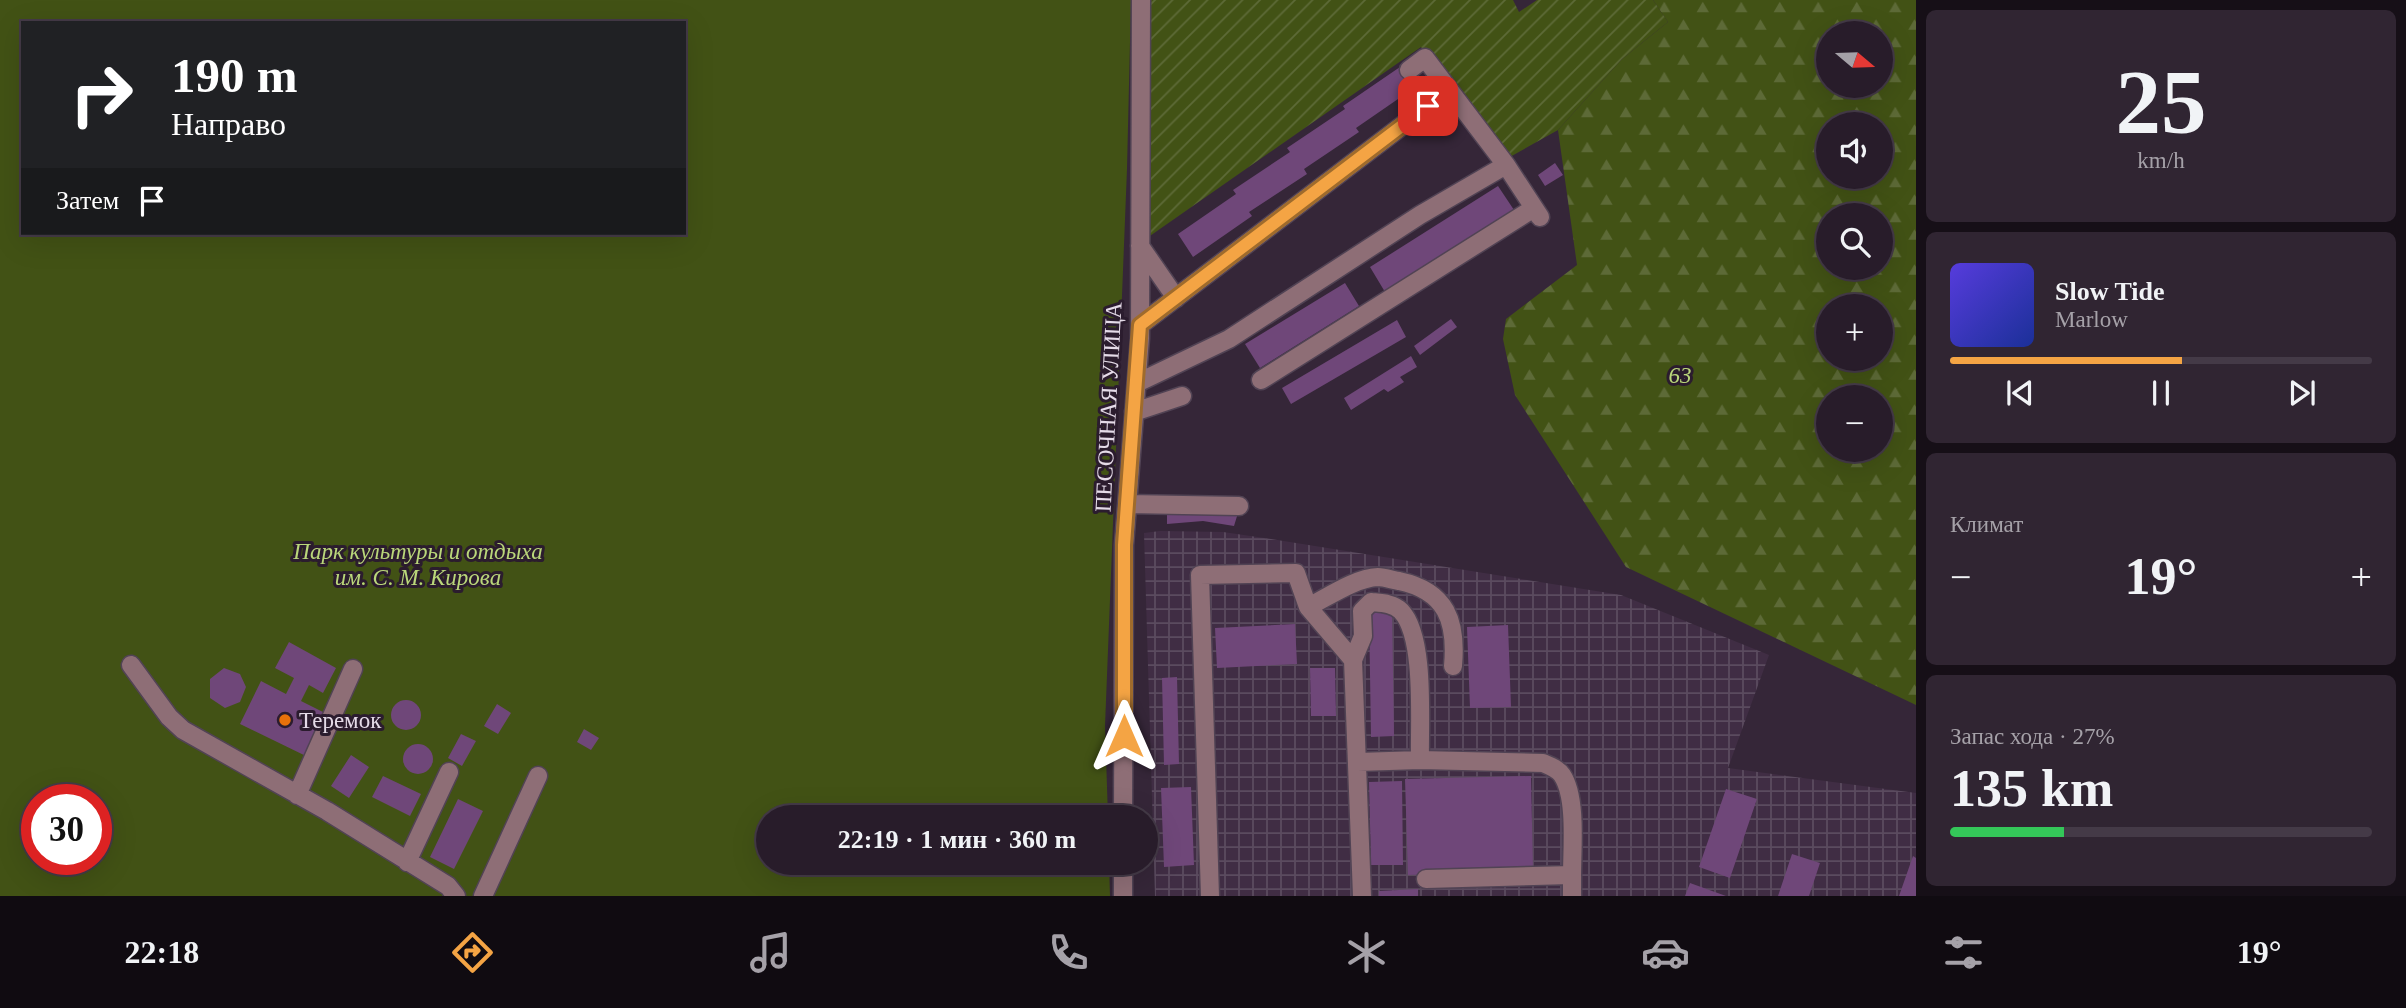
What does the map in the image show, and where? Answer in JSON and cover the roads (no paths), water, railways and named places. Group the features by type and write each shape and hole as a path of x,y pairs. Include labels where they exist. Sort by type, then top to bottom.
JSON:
{"street":[{"name":"ПЕСОЧНАЯ УЛИЦА","path":"1123,805 1124,545 1140,325 1141,0"},
{"path":"1261,380 1537,212 1506,165 1425,58 1409,70"},
{"path":"1140,325 1428,106"},
{"path":"1136,383 1229,339 1420,215 1506,165"},
{"path":"1140,246 1176,298"},
{"path":"1134,412 1182,396"},
{"path":"1128,504 1239,506"},
{"path":"1210,896 1200,575 1296,573 1308,607 1353,660"},
{"path":"1308,607 1378,577 1411,584 1436,597 1449,614 1455,641 1453,666"},
{"path":"1348,588 1361,600 1362,611 1363,636 1353,660 1362,896"},
{"path":"1362,611 1371,601 1387,603 1401,610 1409,624 1416,649 1420,760"},
{"path":"131,665 169,717 183,730 298,795 448,886 457,896"},
{"path":"298,795 353,669"},
{"path":"1358,762 1420,760 1543,763 1560,771 1568,786 1573,839 1572,896"},
{"path":"407,862 449,772"},
{"path":"483,896 537,776"},
{"path":"1123,875 1123,896"},
{"path":"1426,879 1572,875"}],"place":[{"name":"Теремок","path":"285,720"}],"park label":[{"name":"63","path":"1680,375"},
{"name":"Парк культуры и отдыха им. С. М. Кирова","path":"418,564"}]}
